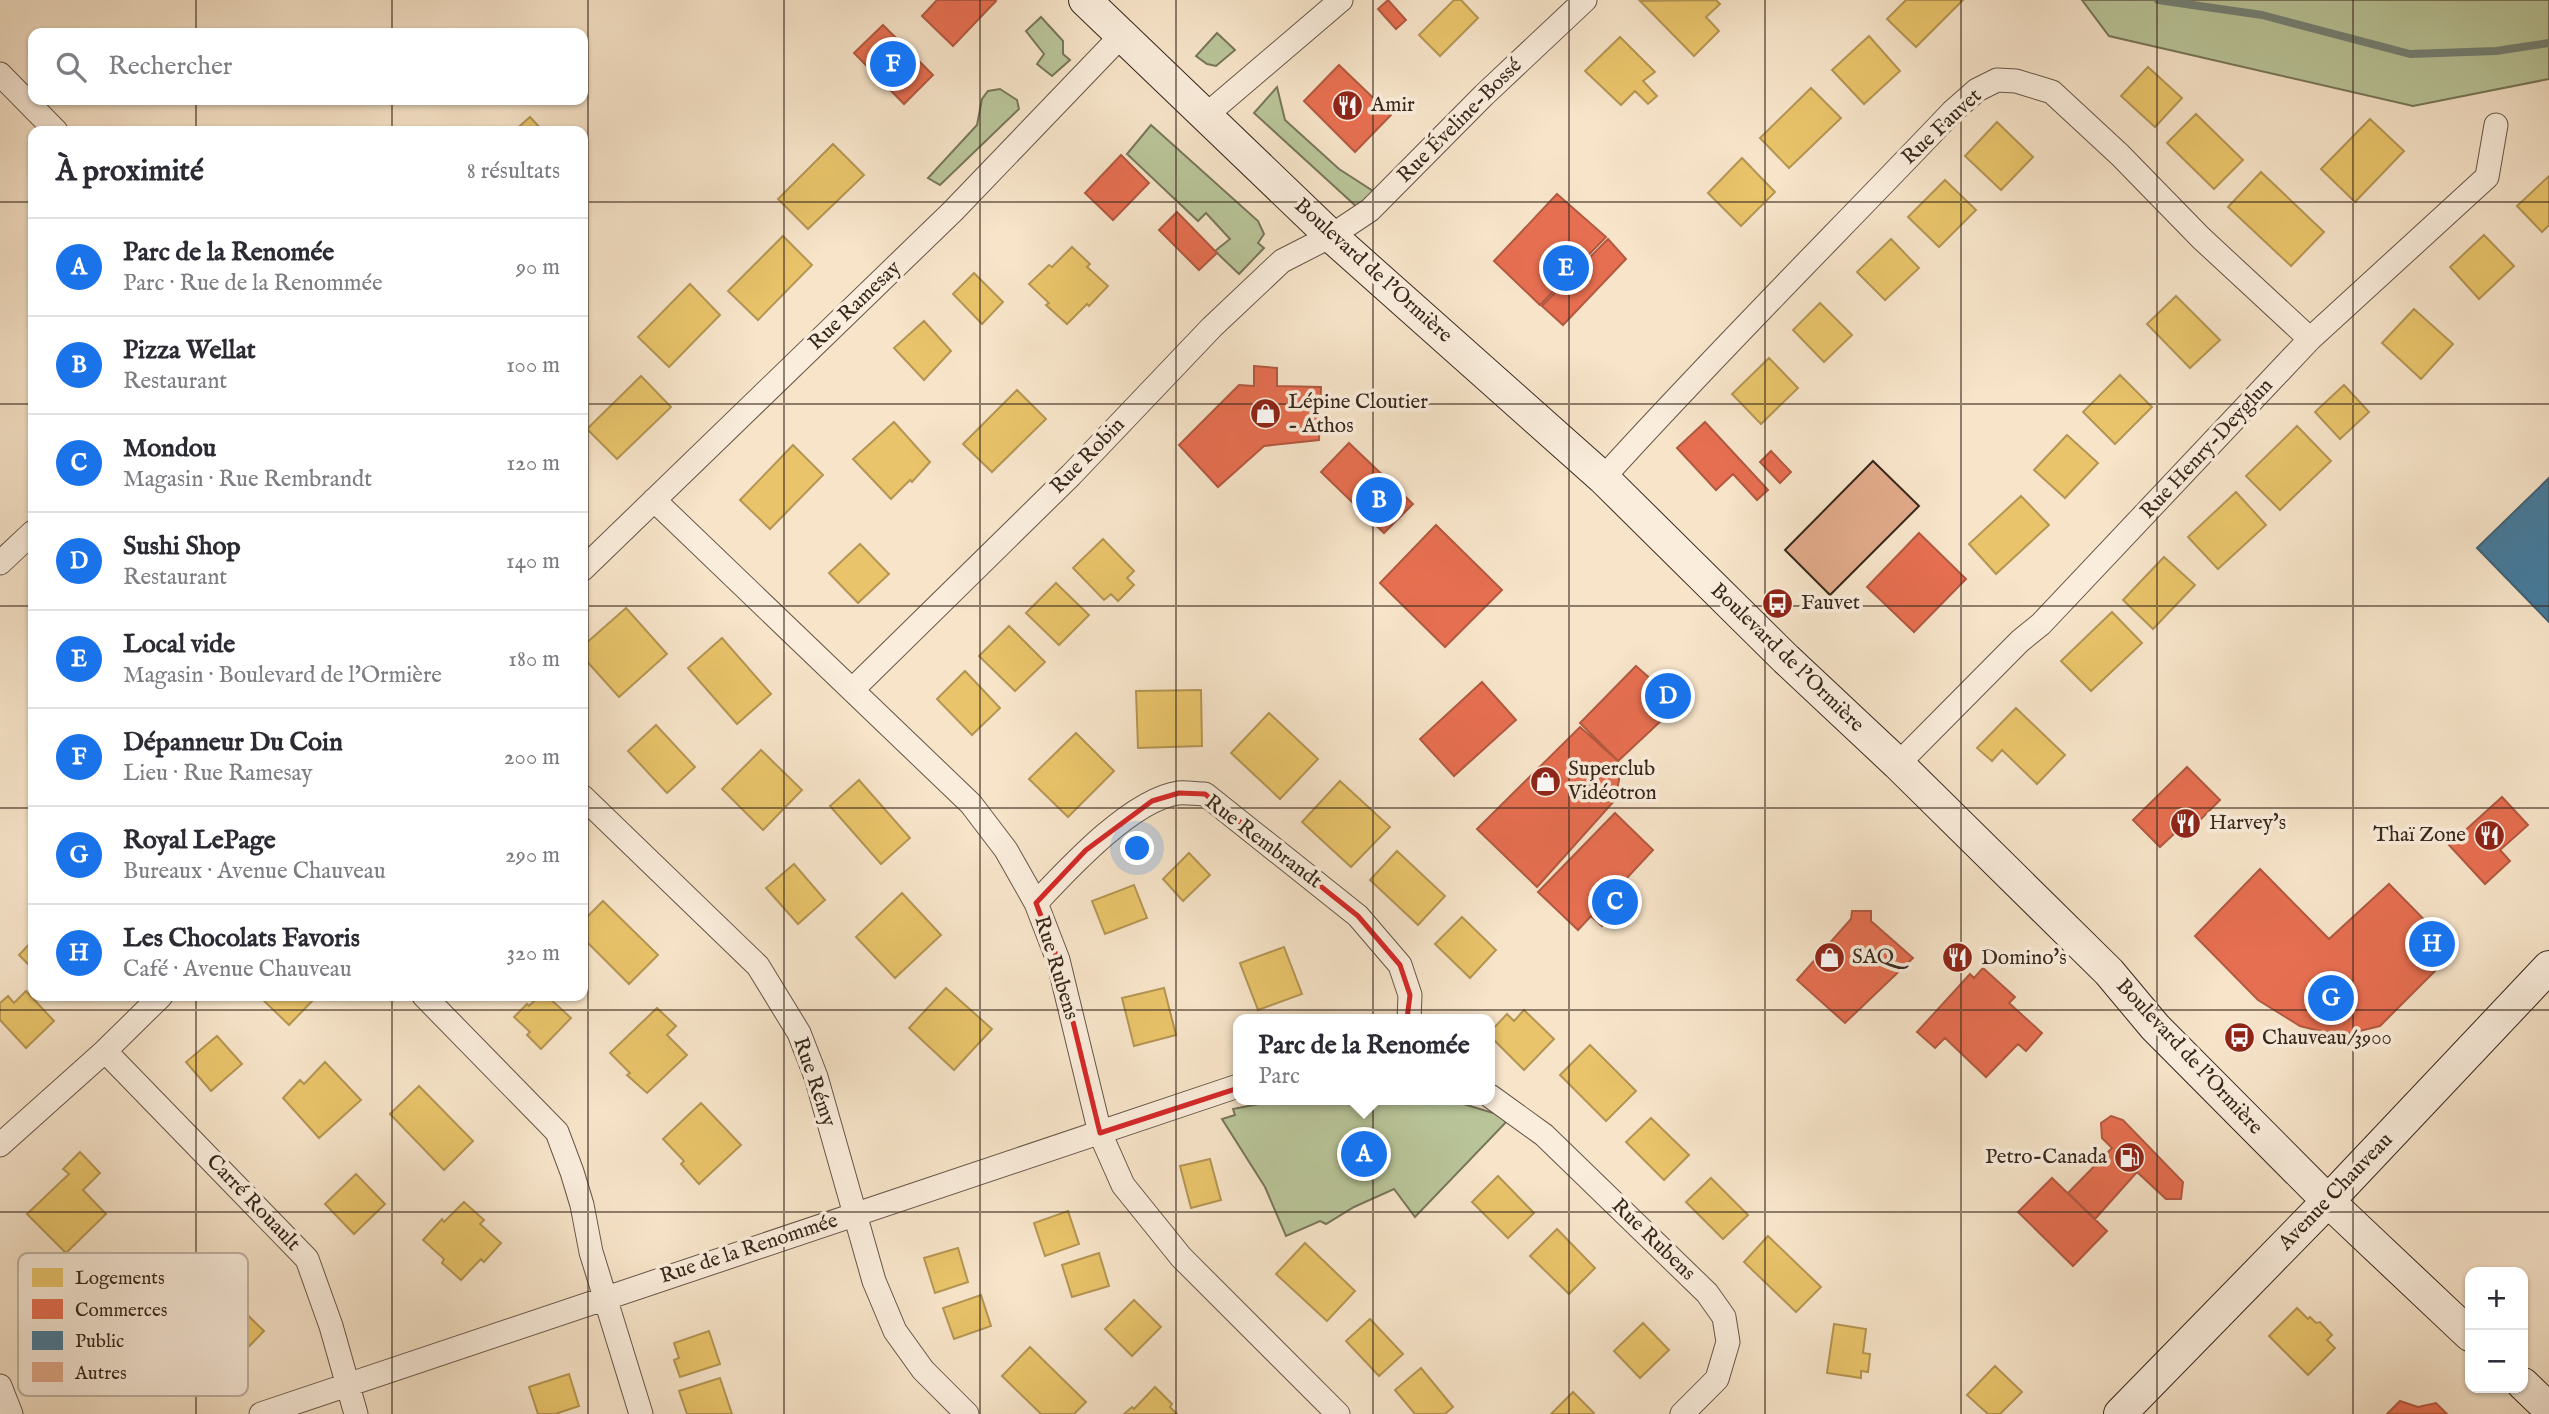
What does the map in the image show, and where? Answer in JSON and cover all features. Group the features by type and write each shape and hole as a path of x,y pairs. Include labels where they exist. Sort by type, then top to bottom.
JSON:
{"main road":[{"name":"Boulevard de l'Ormière","path":"1085,0 1331,236 1603,478 2109,972 2155,1027 2328,1201 2465,1330"},
{"name":"Avenue Chauveau","path":"2120,1414 2328,1201 2549,967"},
{"path":"2528,1389 2549,1409"}],"street":[{"path":"1205,116 1341,0"},
{"name":"Rue Éveline-Bossé","path":"1331,236 1370,210 1484,95 1585,0"},
{"name":"Rue Ramesay","path":"588,564 953,211 1121,36"},
{"path":"0,74 28,102"},
{"name":"Rue Fauvet","path":"1603,478 1694,377 1790,282 1952,112 1977,90 1997,80 2016,81 2052,92 2310,340"},
{"path":"30,105 51,126"},
{"name":"Rue Henry-Deyglun","path":"1898,764 2020,641 2041,624 2310,340 2487,177 2496,125"},
{"name":"Rue Robin","path":"853,689 1071,475 1212,327 1282,261 1331,236"},
{"name":"Rue Rubens","path":"654,500 971,804 1006,850 1036,903 1058,960 1100,1133 1123,1185 1181,1257 1338,1414"},
{"path":"0,563 28,537"},
{"name":"Rue Rembrandt","path":"1036,903 1086,850 1152,801 1179,793 1205,794 1358,916 1400,965 1410,995 1409,1014"},
{"name":"Rue Rémy","path":"588,802 758,966 799,1033 816,1077 874,1281 895,1331 923,1370 967,1414"},
{"path":"0,1145 105,1051 155,1001"},
{"path":"429,1001 557,1132 582,1205 592,1252 641,1414"},
{"name":"Carré Rouault","path":"105,1051 307,1259 331,1326 356,1414"},
{"name":"Rue de la Renommée","path":"261,1414 1233,1088"},
{"name":"Rue Rubens","path":"1495,1100 1544,1135 1707,1293 1724,1317 1728,1342 1717,1379 1682,1414"},
{"path":"0,1386 12,1414"}],"highlighted area":[{"path":"1179,793 1205,794 1358,916 1400,965 1410,995 1401,1066 1291,1071 1100,1133 1058,960 1036,903 1086,850 1152,801"}],"green space":[{"path":"2082,0 2549,0 2549,79 2413,106 2109,36"},
{"path":"1041,17 1063,41 1063,54 1070,60 1052,76 1037,64 1044,54 1026,31"},
{"path":"1217,33 1235,50 1216,66 1207,64 1196,56"},
{"path":"1277,87 1285,120 1339,169 1373,191 1358,208 1254,113"},
{"path":"1000,89 1017,100 1019,109 940,185 928,178 977,125 982,99 988,91"},
{"path":"1151,125 1258,221 1264,234 1258,243 1264,248 1239,274 1215,251 1230,239 1206,213 1198,221 1127,154"},
{"path":"1253,1105 1467,1105 1510,1118 1415,1217 1394,1189 1354,1207 1326,1224 1320,1221 1286,1236 1265,1187 1222,1119 1235,1115 1233,1109"}],"building: Logements":[{"path":"1454,0 1461,0 1478,18 1440,56 1419,35"},
{"path":"1716,0 1720,4 1706,17 1719,31 1694,56 1640,1"},
{"path":"1906,0 1963,0 1916,47 1887,19"},
{"path":"1869,36 1900,71 1864,104 1832,70"},
{"path":"1620,37 1655,72 1643,81 1657,96 1648,104 1635,91 1621,105 1585,71"},
{"path":"2148,67 2182,98 2155,127 2121,96"},
{"path":"1811,88 1841,118 1789,168 1760,138"},
{"path":"2196,114 2243,160 2214,189 2167,143"},
{"path":"530,117 538,126 520,126"},
{"path":"2370,119 2404,151 2355,202 2321,169"},
{"path":"1997,122 2033,157 2001,190 1965,156"},
{"path":"833,144 864,175 808,229 778,199"},
{"path":"1742,158 1775,192 1741,226 1708,193"},
{"path":"2261,172 2324,232 2291,266 2228,207"},
{"path":"2549,176 2549,225 2542,232 2517,206"},
{"path":"1945,180 1976,210 1939,247 1908,217"},
{"path":"2484,235 2514,266 2479,299 2450,267"},
{"path":"783,236 812,265 758,320 728,291"},
{"path":"1891,239 1919,268 1885,300 1857,272"},
{"path":"1072,247 1090,264 1087,267 1108,286 1067,324 1046,305 1049,303 1029,284 1049,265 1052,267"},
{"path":"974,273 1003,302 982,324 953,294"},
{"path":"690,284 720,315 669,367 638,337"},
{"path":"2176,296 2220,340 2190,368 2147,324"},
{"path":"1820,303 1852,335 1824,362 1793,330"},
{"path":"2414,309 2453,344 2421,379 2382,343"},
{"path":"924,321 951,351 924,380 894,348"},
{"path":"1769,358 1798,388 1761,424 1732,394"},
{"path":"2120,375 2152,407 2115,444 2083,412"},
{"path":"641,376 671,407 617,459 588,428"},
{"path":"2344,385 2369,412 2340,439 2315,412"},
{"path":"1017,390 1046,419 992,472 963,444"},
{"path":"894,422 930,462 912,482 910,480 891,499 853,459"},
{"path":"2297,426 2331,461 2280,510 2246,476"},
{"path":"2067,435 2098,463 2065,498 2034,470"},
{"path":"793,445 823,475 770,529 740,500"},
{"path":"2236,492 2266,525 2218,569 2188,537"},
{"path":"2021,496 2049,525 1996,574 1969,544"},
{"path":"1103,539 1134,571 1127,578 1134,585 1118,601 1111,594 1104,600 1073,568"},
{"path":"860,544 889,574 858,603 829,573"},
{"path":"2164,557 2195,585 2153,629 2123,600"},
{"path":"1056,583 1089,615 1059,645 1026,613"},
{"path":"626,608 667,654 619,697 588,663 588,642"},
{"path":"2112,612 2142,643 2091,691 2061,661"},
{"path":"1009,626 1045,662 1015,691 979,656"},
{"path":"722,638 771,694 737,724 688,668"},
{"path":"965,671 1000,708 972,735 937,699"},
{"path":"1201,690 1202,746 1138,748 1136,691"},
{"path":"2016,708 2065,755 2037,784 2002,750 1992,761 1977,748"},
{"path":"1269,713 1318,759 1280,799 1231,753"},
{"path":"656,725 695,767 667,793 628,751"},
{"path":"1076,733 1114,771 1068,817 1029,779"},
{"path":"761,750 802,790 763,830 722,789"},
{"path":"859,780 910,838 881,864 830,806"},
{"path":"1340,781 1390,827 1351,867 1302,822"},
{"path":"1397,851 1445,896 1418,925 1370,880"},
{"path":"1189,853 1210,875 1183,901 1163,879"},
{"path":"794,864 825,900 798,924 766,888"},
{"path":"1134,885 1147,918 1105,934 1092,901"},
{"path":"902,893 941,935 895,978 856,937"},
{"path":"603,901 658,955 629,984 588,943 588,916"},
{"path":"1462,917 1496,950 1470,978 1435,944"},
{"path":"28,945 28,964 19,955"},
{"path":"1284,947 1302,994 1258,1010 1240,963"},
{"path":"946,988 992,1029 954,1070 909,1028"},
{"path":"1164,988 1176,1035 1134,1046 1122,998"},
{"path":"26,991 28,1001 35,1001 54,1021 26,1048 0,1020 0,1003 8,996 14,1003"},
{"path":"264,1001 312,1001 289,1025"},
{"path":"534,1001 552,1001 571,1018 541,1049 527,1035 530,1032 514,1017 527,1004 529,1006"},
{"path":"657,1008 676,1026 667,1035 687,1055 647,1093 627,1075 630,1073 610,1053"},
{"path":"1524,1010 1554,1039 1524,1070 1495,1041 1495,1027 1507,1014 1514,1021"},
{"path":"217,1036 242,1064 211,1091 186,1062"},
{"path":"1590,1045 1636,1091 1606,1121 1560,1075"},
{"path":"325,1062 361,1100 319,1138 283,1098 300,1080 304,1084"},
{"path":"419,1086 473,1141 444,1170 390,1114"},
{"path":"701,1103 741,1145 699,1184 681,1164 684,1161 663,1139"},
{"path":"1651,1118 1689,1155 1664,1180 1626,1142"},
{"path":"80,1152 100,1173 83,1190 106,1214 66,1253 27,1214 69,1174 63,1169"},
{"path":"1210,1159 1221,1200 1191,1208 1180,1166"},
{"path":"356,1174 385,1204 354,1234 325,1204"},
{"path":"1498,1176 1534,1213 1508,1238 1472,1202"},
{"path":"1711,1178 1748,1215 1723,1239 1686,1202"},
{"path":"464,1202 484,1220 480,1224 501,1243 484,1262 481,1259 461,1280 442,1263 444,1259 423,1240 442,1219 444,1222"},
{"path":"1068,1211 1079,1244 1045,1256 1034,1223"},
{"path":"1557,1229 1595,1268 1569,1294 1530,1256"},
{"path":"1768,1236 1821,1287 1796,1312 1744,1262"},
{"path":"1305,1243 1355,1291 1327,1321 1276,1274"},
{"path":"958,1248 968,1282 935,1293 924,1258"},
{"path":"1099,1253 1109,1286 1072,1297 1062,1265"},
{"path":"981,1295 991,1326 954,1339 943,1308"},
{"path":"1134,1300 1161,1327 1132,1356 1105,1329"},
{"path":"2297,1308 2308,1319 2310,1317 2316,1323 2320,1322 2332,1335 2327,1340 2335,1348 2308,1375 2269,1336"},
{"path":"248,1316 264,1331 248,1348"},
{"path":"1370,1319 1403,1354 1379,1376 1346,1341"},
{"path":"1643,1323 1669,1350 1640,1378 1614,1351"},
{"path":"1834,1324 1866,1329 1863,1353 1870,1354 1868,1372 1861,1371 1861,1378 1827,1373"},
{"path":"709,1331 720,1364 680,1377 674,1360 679,1358 674,1343"},
{"path":"1030,1347 1086,1402 1074,1414 1041,1414 1002,1376"},
{"path":"1995,1366 2022,1392 2000,1414 1988,1414 1967,1395"},
{"path":"1421,1368 1453,1407 1445,1414 1415,1414 1395,1390"},
{"path":"569,1374 579,1406 555,1414 538,1414 529,1387"},
{"path":"720,1378 732,1414 687,1414 679,1391"},
{"path":"1155,1387 1172,1404 1170,1407 1177,1414 1124,1414 1132,1407 1134,1409"},
{"path":"1573,1392 1593,1414 1551,1414"}],"building: Commerces":[{"path":"937,0 996,1 953,46 922,16"},
{"path":"1388,0 1406,20 1396,29 1378,9"},
{"path":"883,25 933,75 904,104 854,53"},
{"path":"1339,65 1391,115 1355,152 1304,101"},
{"path":"1121,155 1149,183 1113,220 1085,193"},
{"path":"1557,194 1606,237 1540,305 1494,261"},
{"path":"1177,212 1217,253 1199,270 1159,230"},
{"path":"1608,239 1626,259 1563,325 1542,306"},
{"name":"Lépine Cloutier - Athos","path":"1254,366 1277,368 1277,386 1321,387 1319,440 1264,446 1218,487 1179,445 1239,385 1254,386"},
{"path":"1705,422 1768,490 1757,500 1733,474 1716,490 1677,448"},
{"path":"1349,443 1413,504 1384,533 1321,472"},
{"path":"1771,451 1791,472 1780,483 1760,462"},
{"path":"1436,525 1502,590 1445,647 1380,583"},
{"path":"1919,533 1966,579 1914,632 1867,587"},
{"path":"1636,666 1679,704 1618,761 1580,723"},
{"path":"1482,682 1516,720 1454,776 1420,739"},
{"path":"1580,727 1618,761 1619,780 1615,800 1537,887 1477,829"},
{"path":"2187,767 2220,800 2182,838 2176,832 2160,847 2133,820"},
{"name":"Thaï Zone","path":"2502,797 2528,825 2500,850 2510,861 2485,884 2449,845"},
{"path":"1615,813 1653,850 1625,880 1637,891 1602,926 1591,916 1578,930 1538,892"},
{"path":"2260,869 2329,939 2389,884 2455,951 2380,1026 2339,1036 2300,1026 2258,1000 2195,936"},
{"path":"1852,911 1871,911 1871,921 1913,958 1845,1023 1797,980 1851,919"},
{"path":"1983,968 2015,997 2009,1003 2042,1033 2026,1051 2018,1044 1986,1077 1945,1038 1935,1048 1917,1032 1970,974 1974,978"},
{"path":"2111,1116 2123,1120 2183,1182 2181,1199 2166,1199 2137,1172 2095,1219 2068,1193 2112,1148 2102,1138 2101,1123"},
{"path":"2052,1178 2107,1231 2073,1266 2018,1212"},
{"path":"2400,1401 2418,1407 2436,1403 2447,1414 2387,1414"}],"building: Public":[{"path":"2549,478 2549,622 2477,548"}],"building: Autres":[{"path":"1873,461 1919,506 1830,595 1785,550"}],"waterway":[{"path":"2158,0 2262,15 2410,54 2496,51 2549,43"}],"place":[{"name":"Dépanneur Du Coin","path":"893,64"},
{"name":"Amir","path":"1348,105"},
{"name":"Local vide","path":"1566,268"},
{"name":"Lépine Cloutier - Athos","path":"1265,414"},
{"name":"Pizza Wellat","path":"1379,500"},
{"name":"Fauvet","path":"1778,603"},
{"name":"Sushi Shop","path":"1668,696"},
{"name":"Superclub Vidéotron","path":"1545,781"},
{"name":"Harvey's","path":"2186,823"},
{"name":"Thaï Zone","path":"2489,835"},
{"name":"Mondou","path":"1615,902"},
{"name":"Les Chocolats Favoris","path":"2432,944"},
{"name":"SAQ","path":"1829,957"},
{"name":"Domino's","path":"1958,958"},
{"name":"Royal LePage","path":"2331,998"},
{"name":"Chauveau/3900","path":"2239,1038"},
{"name":"Parc de la Renomée","path":"1364,1154"},
{"name":"Petro-Canada","path":"2130,1157"}]}
